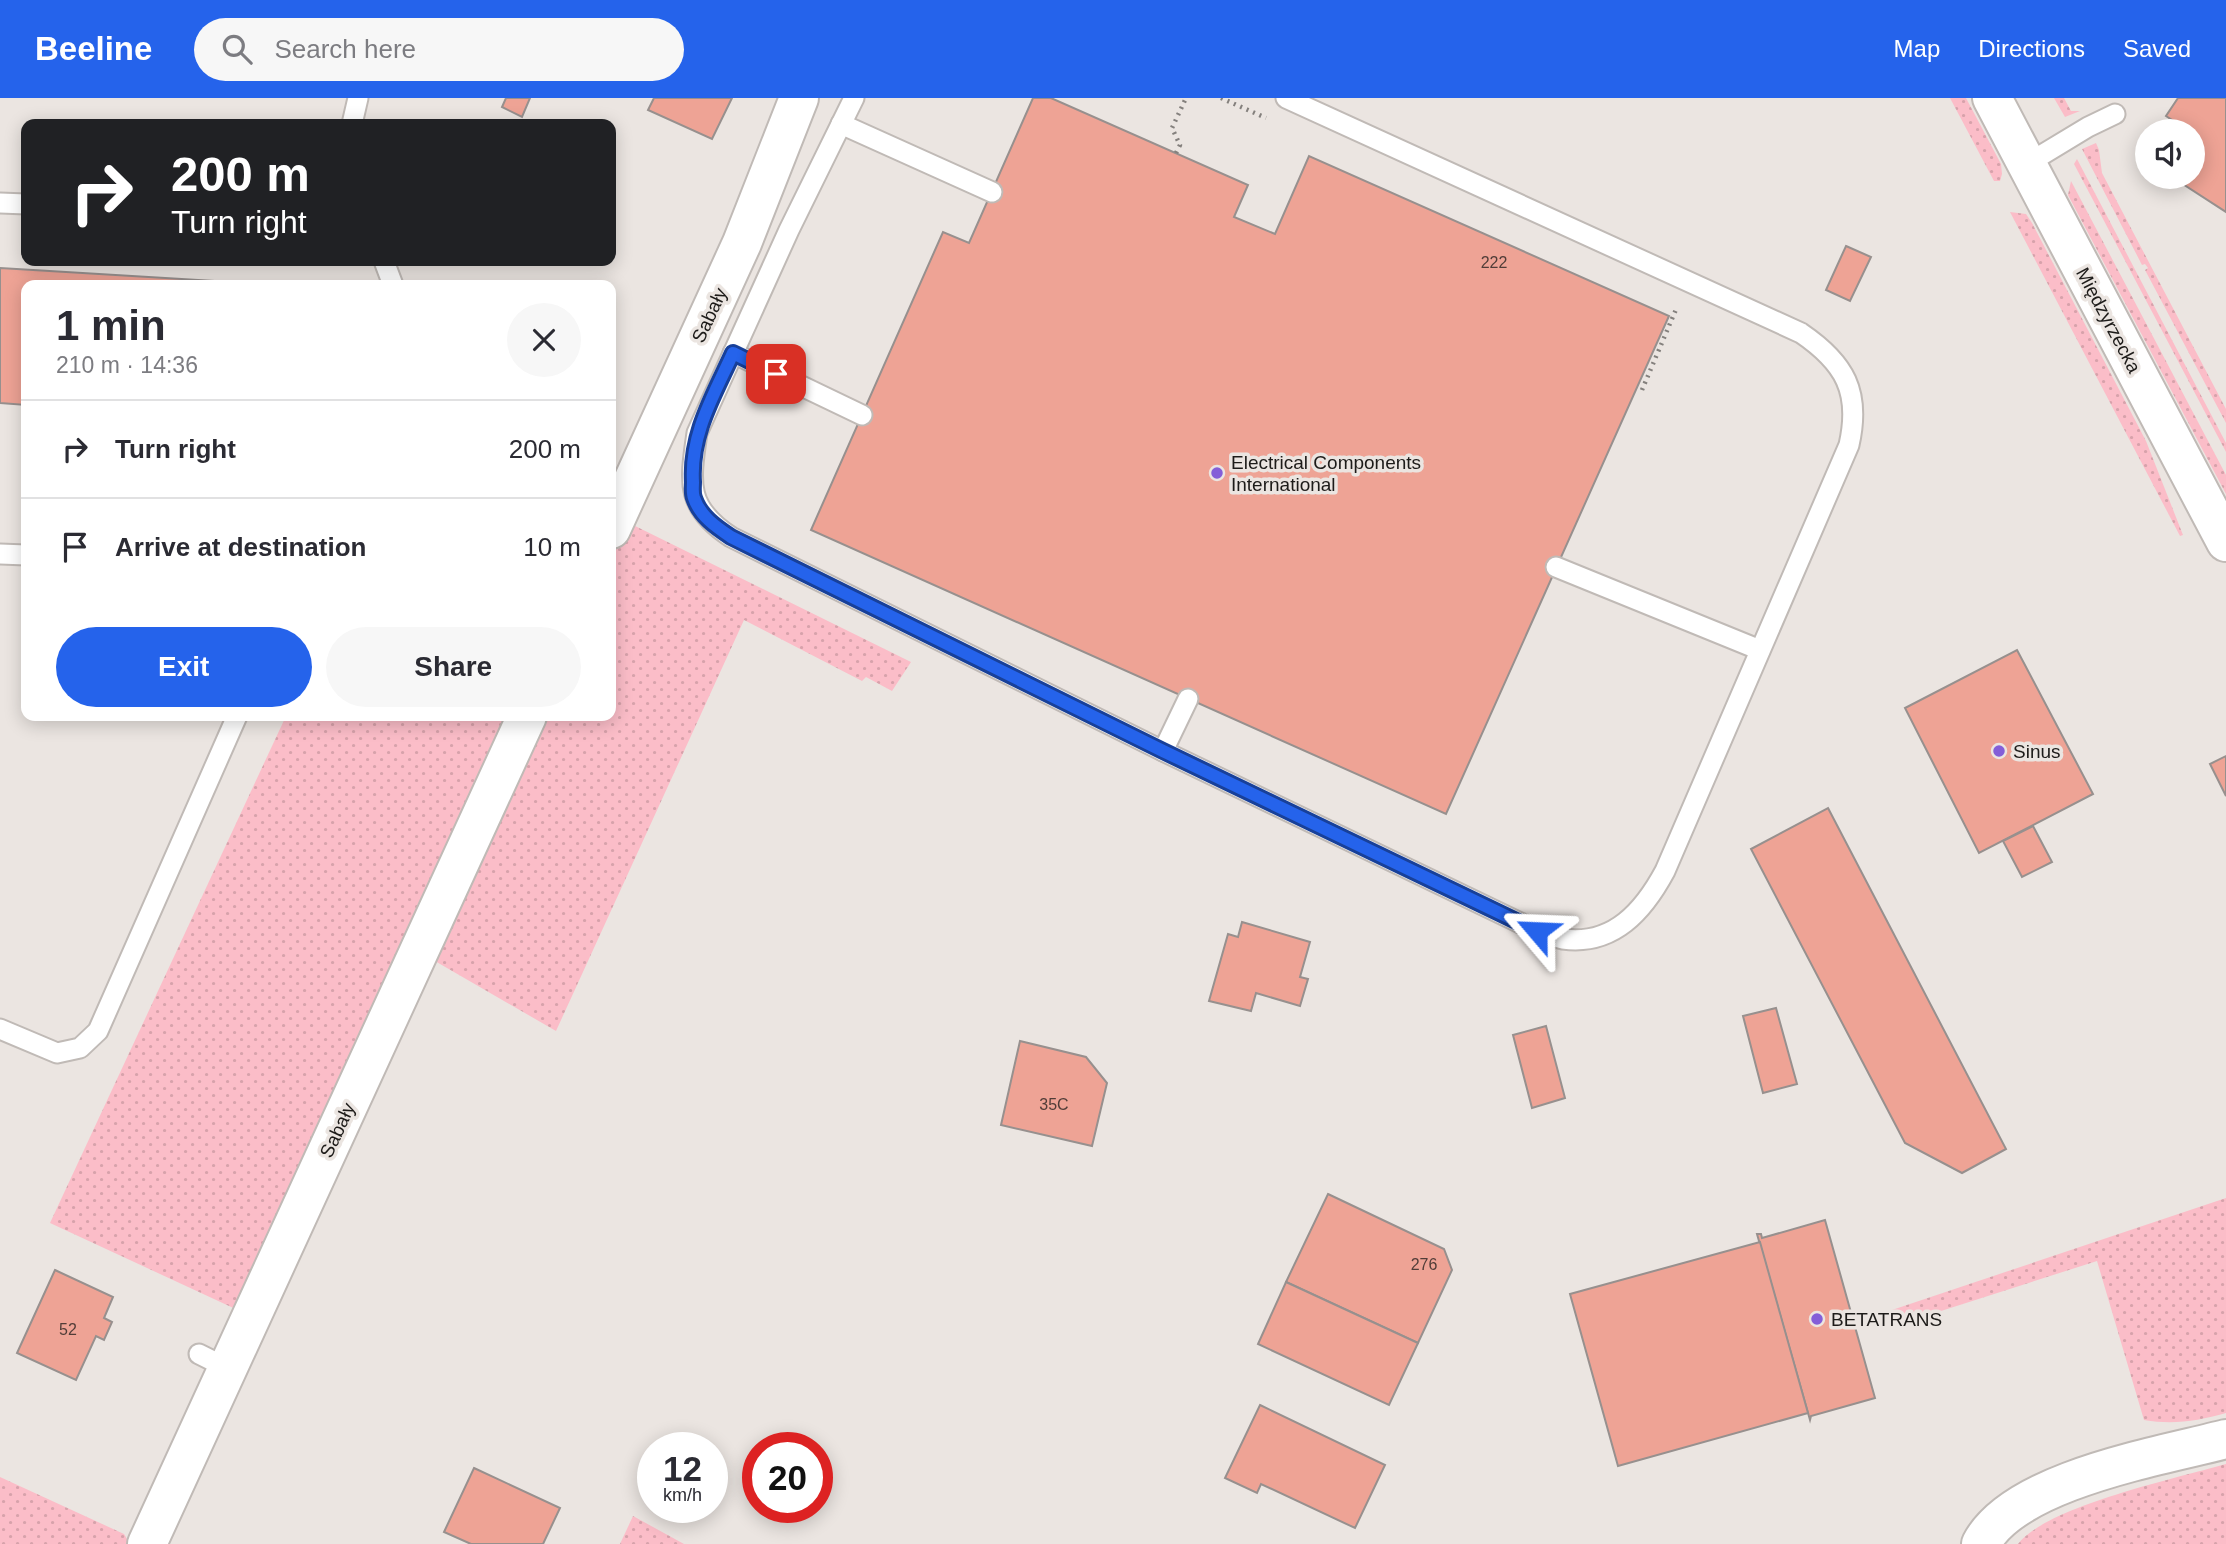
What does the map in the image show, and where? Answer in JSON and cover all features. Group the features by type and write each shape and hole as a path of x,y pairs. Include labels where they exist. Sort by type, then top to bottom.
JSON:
{"street":[{"name":"Sabały","path":"616,518 742,243 799,98"},
{"name":"Międzyrzecka","path":"1992,98 2226,542"},
{"name":"Sabały","path":"147,1544 213,1361 525,721"},
{"path":"1982,1544 2001,1520 2042,1493 2094,1473 2226,1440"}],"lane":[{"path":"353,119 358,98"},
{"path":"854,98 697,433 692,466 694,497 703,514 714,526 731,537 1163,751 1537,931 1565,939 1593,937 1617,929 1637,914 1651,897 1665,871 1849,445 1854,421 1852,396 1842,373 1824,349 1801,333 1312,103 1286,98"},
{"path":"2027,164 2115,114"},
{"path":"841,124 992,192"},
{"path":"0,202 21,204"},
{"path":"733,353 862,415"},
{"path":"0,554 21,555"},
{"path":"1556,568 1760,650"},
{"path":"1163,751 1188,699"},
{"path":"0,1029 57,1053 80,1048 98,1031 235,721"}],"path":[{"path":"1176,153 1180,145 1172,128 1185,98"}],"shaded area":[{"path":"1950,98 1966,98 2001,164 2000,181 1994,181"},
{"path":"2054,98 2064,98 2071,111 2080,111 2065,117"},
{"path":"2096,143 2102,173 2226,409 2226,423 2145,270 2148,268 2145,264 2142,265 2082,149"},
{"path":"2077,159 2226,443 2226,452 2074,164"},
{"path":"2071,181 2226,475 2226,494 2068,195"},
{"path":"2010,212 2026,214 2032,223 2146,441 2183,535 2180,536"},
{"path":"627,522 911,662 892,691 866,677 862,681 744,620 556,1031 428,957 535,721 616,721 616,546"},
{"path":"284,721 513,721 242,1312 50,1223"},
{"path":"2226,1198 2226,1413 2185,1421 2144,1420 2097,1261 1891,1327 1886,1312"},
{"path":"2226,1464 2226,1544 2018,1544 2033,1530 2084,1506 2147,1485"},
{"path":"0,1477 124,1534 130,1544 0,1544"},
{"path":"633,1516 637,1518 637,1523 646,1523 684,1544 620,1544"}],"building":[{"path":"506,98 530,98 522,117 502,107"},
{"path":"654,98 732,98 712,139 648,110"},
{"name":"Electrical Components International","path":"1033,98 1051,98 1248,185 1234,217 1275,234 1309,156 1669,316 1446,814 811,530 943,232 969,243"},
{"path":"2178,98 2226,98 2226,212 2191,189 2205,189 2205,119 2171,119 2166,116"},
{"path":"1846,246 1871,257 1850,301 1826,290"},
{"path":"0,268 199,280 21,280 21,405 0,403"},
{"name":"Sinus","path":"2017,650 2093,794 1979,853 1905,708"},
{"path":"2226,756 2226,796 2210,764"},
{"path":"1828,808 2006,1149 1962,1173 1905,1143 1751,849"},
{"path":"2033,826 2052,862 2022,877 2003,841"},
{"path":"1242,922 1310,942 1300,977 1308,979 1300,1006 1256,993 1251,1011 1209,1001 1228,934 1238,937"},
{"path":"1776,1008 1797,1084 1763,1093 1743,1016"},
{"path":"1546,1026 1565,1098 1532,1108 1513,1035"},
{"path":"1020,1041 1086,1057 1107,1083 1092,1146 1001,1125"},
{"path":"1328,1194 1444,1249 1452,1270 1418,1343 1286,1282"},
{"name":"BETATRANS","path":"1825,1220 1875,1398 1811,1416 1810,1420 1757,1234 1761,1234 1762,1238"},
{"path":"1760,1242 1808,1413 1618,1466 1570,1294"},
{"path":"55,1270 113,1297 104,1318 112,1322 104,1340 96,1336 76,1380 17,1353"},
{"path":"1286,1282 1418,1343 1389,1405 1258,1344"},
{"path":"1260,1405 1385,1465 1355,1528 1261,1484 1257,1493 1225,1478"},
{"path":"474,1468 560,1508 543,1544 471,1544 444,1532"}],"place":[{"name":"Electrical Components International","path":"1217,473"},
{"name":"Sinus","path":"1999,751"},
{"name":"BETATRANS","path":"1817,1319"}],"route":[{"path":"776,374 733,353 697,433 692,466 694,497 703,514 714,526 731,537 1163,751 1537,931"}]}
